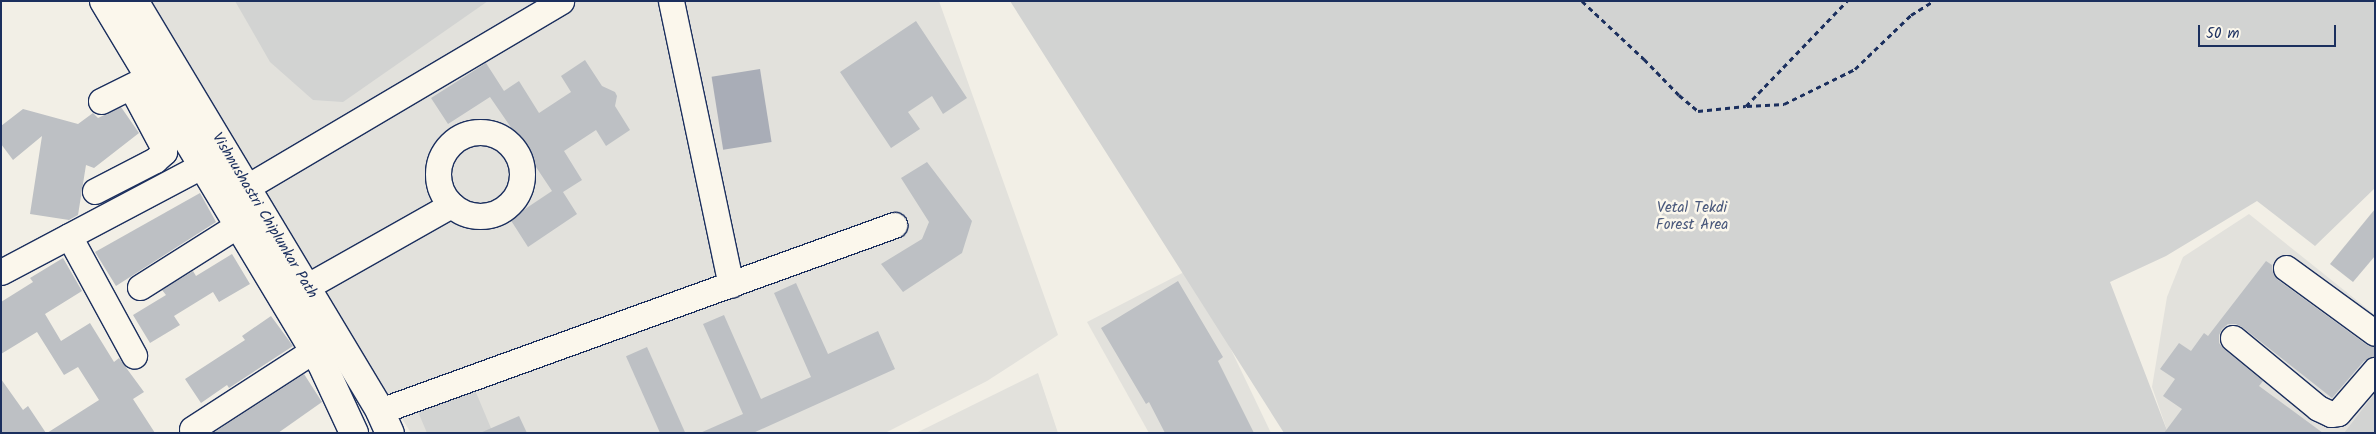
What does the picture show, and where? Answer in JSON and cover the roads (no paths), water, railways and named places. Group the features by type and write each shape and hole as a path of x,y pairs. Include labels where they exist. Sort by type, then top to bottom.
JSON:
{"main road":[{"name":"Vishnushastri Chiplunkar Path","path":"104,1 140,82 203,166 314,350 354,433"},
{"name":"Vishnushastri Chiplunkar Path","path":"134,1 247,187 385,422"}],"street":[{"path":"247,187 561,1"},
{"path":"671,1 731,285"},
{"path":"94,191 155,160 164,152 140,82 101,101"},
{"path":"1,272 203,166"},
{"path":"306,287 451,205"},
{"path":"140,287 238,225"},
{"path":"385,422 731,285 894,225"},
{"path":"70,236 134,355"},
{"path":"2286,268 2375,333"},
{"path":"2233,338 2318,408 2331,414 2338,413 2375,370"},
{"path":"192,429 314,350"}],"park label":[{"name":"Vetal Tekdi Forest Area","path":"1692,216"}]}
